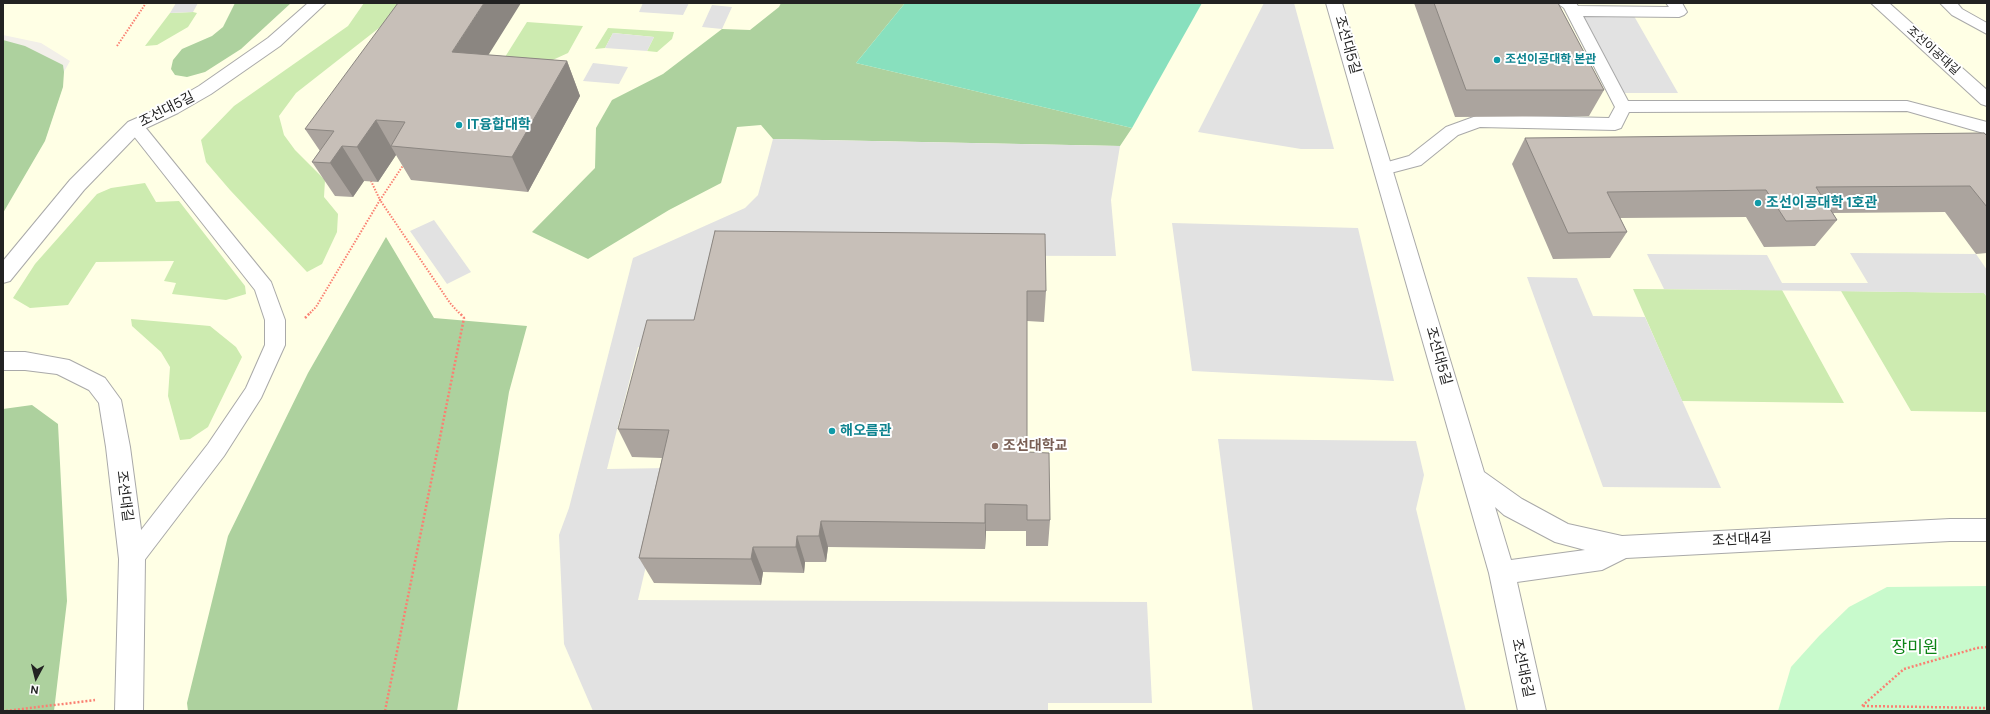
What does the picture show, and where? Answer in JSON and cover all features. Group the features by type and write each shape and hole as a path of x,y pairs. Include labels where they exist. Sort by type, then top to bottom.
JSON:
{"street":[{"name":"조선대5길","path":"3,275 77,185 135,126 172,109 205,90 274,42 318,3"},
{"name":"조선대5길","path":"1334,3 1502,573 1532,711"},
{"name":"조선이공대길","path":"1879,3 1987,100"},
{"name":"조선대길","path":"3,361 25,361 61,366 97,384 110,400 118,447 132,559 129,704"},
{"path":"1474,478 1513,507 1564,534 1622,547"},
{"name":"조선대4길","path":"1502,573 1602,559 1622,547 1950,530 1987,530"}],"lane":[{"path":"1569,7 1679,12 1674,3"},
{"path":"1948,3 1957,12 1987,29"},
{"path":"1569,7 1623,107"},
{"path":"1623,107 1907,106 1987,128"},
{"path":"1383,169 1415,161 1452,131 1478,121 1615,124 1623,107"},
{"path":"132,559 216,450 254,392 276,345 275,320 264,287 135,126"}],"path":[{"path":"117,46 146,3"},
{"path":"276,345 316,307 380,200 406,162"},
{"path":"371,181 380,200 450,302 464,318 385,711"},
{"path":"1987,647 1977,648 1904,669 1862,706 1987,708"},
{"path":"6,711 129,704"}],"shaded area":[{"name":"조선대학교","path":"3,3 1987,3 1987,711 3,711 3,181 70,61 41,43 3,35"},
{"path":"176,3 198,3 193,12 170,13"},
{"path":"643,3 689,3 683,15 639,12"},
{"path":"1264,3 1294,3 1334,149 1301,149 1198,132"},
{"path":"712,5 732,7 722,29 702,27"},
{"path":"1580,16 1634,16 1678,93 1621,93"},
{"path":"613,33 654,37 647,51 605,48"},
{"path":"593,63 628,67 619,84 583,81"},
{"path":"773,139 1120,146 1111,200 1116,256 721,255 701,348 638,347 607,469 669,468 638,600 1147,602 1152,703 1048,703 1048,711 593,711 564,644 559,535 569,508 633,258 745,208 758,195"},
{"path":"434,220 471,272 447,284 410,231"},
{"path":"1172,223 1358,228 1394,381 1192,371"},
{"path":"1850,253 1976,254 1987,270 1987,297 1984,293 1664,289 1647,254 1767,255 1782,283 1868,283"},
{"path":"1527,277 1577,278 1593,316 1645,317 1721,488 1603,487"},
{"path":"1218,439 1416,441 1424,475 1416,509 1466,711 1253,711"}],"green space":[{"path":"235,3 291,3 241,49 205,72 187,77 175,75 171,69 173,60 182,49 212,36 223,27"},
{"path":"364,3 403,3 379,28 296,93 279,116 284,135 295,150 325,180 324,197 338,214 337,232 322,264 307,272 230,190 206,162 201,140 234,106 348,26"},
{"path":"781,3 905,3 856,63 1132,128 1120,146 773,139 761,125 737,127 721,183 669,210 588,259 532,232 595,168 596,128 612,100 663,74 722,29 750,30 779,7"},
{"path":"905,3 1202,3 1132,128 856,63"},
{"path":"170,13 197,13 188,27 157,45 145,46"},
{"path":"527,22 583,26 568,53 535,68 500,65"},
{"path":"608,28 674,32 672,39 657,52 647,51 654,37 613,33 605,48 595,49"},
{"path":"3,40 25,46 63,65 64,72 63,87 45,141 3,213"},
{"path":"145,183 156,202 179,201 245,286 246,294 226,300 172,294 176,283 164,281 174,261 96,262 68,305 30,308 13,298 35,264 97,194 111,188"},
{"path":"386,237 434,318 527,326 509,392 457,711 188,711 187,703 228,536 308,373"},
{"path":"1633,289 1782,290 1844,403 1682,401"},
{"path":"1841,291 1984,293 1987,297 1987,412 1911,411"},
{"path":"131,319 210,326 236,347 242,357 208,427 190,439 180,440 168,396 170,367 161,352 132,326"},
{"path":"32,405 58,424 67,601 54,711 3,711 3,409"},
{"name":"장미원","path":"1987,586 1987,711 1778,711 1791,667 1819,636 1849,607 1887,587"}],"building":[{"path":"398,3 484,3 452,52 567,61 512,157 391,146 405,122 376,120 357,147 342,146 330,163 312,162 334,131 305,129"},
{"name":"조선이공대학 본관","path":"1434,3 1558,3 1604,90 1466,90"},
{"path":"1984,133 1987,136 1987,207 1970,186 1816,187 1837,220 1786,221 1766,190 1607,192 1627,232 1568,233 1525,138"},
{"name":"해오름관","path":"715,231 1045,234 1046,291 1027,291 1027,452 1049,453 1050,520 1027,520 1027,505 985,504 985,523 821,521 819,536 797,536 796,547 753,547 751,559 639,558 669,430 618,429 647,320 694,320"}],"place":[{"name":"조선이공대학 본관","path":"1497,60"},
{"name":"IT융합대학","path":"459,125"},
{"name":"조선이공대학 1호관","path":"1758,203"},
{"name":"해오름관","path":"832,431"},
{"name":"조선대학교","path":"995,446"}]}
